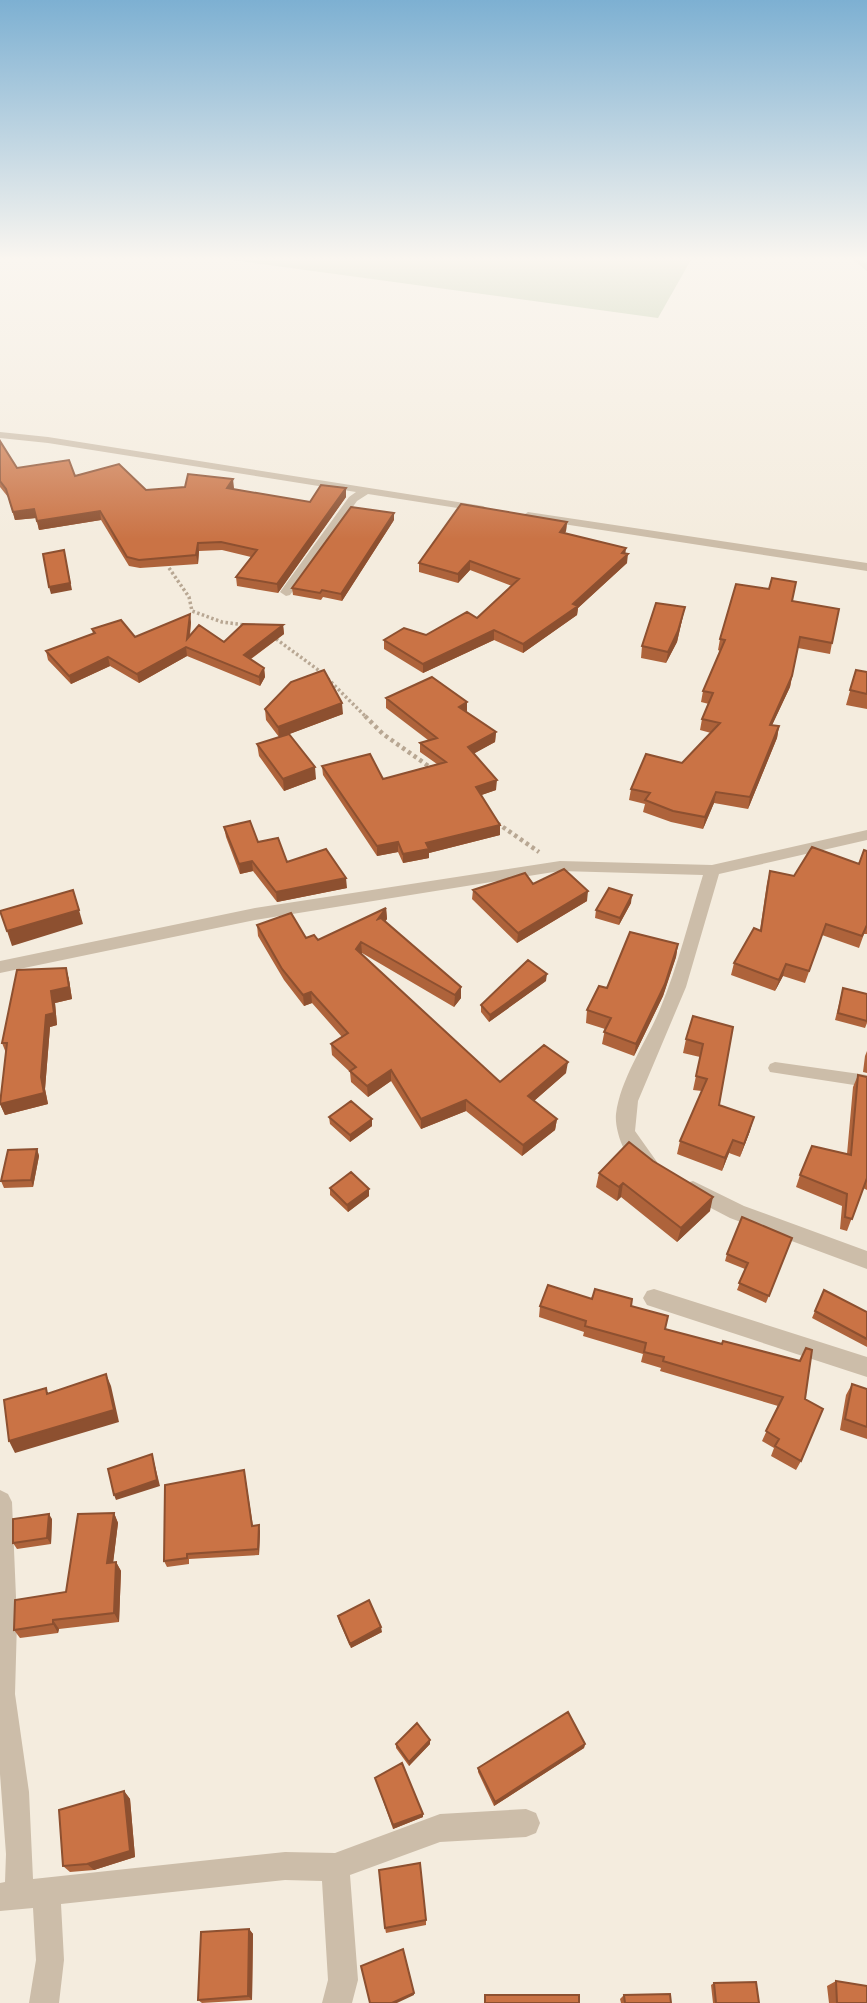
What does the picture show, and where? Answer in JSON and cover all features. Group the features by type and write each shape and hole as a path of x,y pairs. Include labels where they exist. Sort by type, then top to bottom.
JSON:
{"street":[{"path":"0,435 48,440 500,512"},
{"path":"286,592 353,499 365,491"},
{"path":"513,514 867,567"},
{"path":"0,967 255,914 560,866 712,870 867,835"},
{"path":"712,870 686,964 662,1027 640,1066 625,1125 628,1139 647,1162 737,1212 867,1260"},
{"path":"654,1298 867,1367"},
{"path":"0,1502 5,1621 2,1694 16,1792 22,1895 50,1960 44,2003"},
{"path":"22,1895 285,1866 335,1867 440,1828 526,1823"},
{"path":"335,1867 343,1980 337,2003"}],"lane":[{"path":"775,1068 867,1081"}],"path":[{"path":"169,568 189,597 192,611 257,629"},
{"path":"269,633 275,641 304,659 337,686 383,734 443,777"},
{"path":"491,817 560,866"}],"building":[{"path":"0,441 17,468 69,460 75,476 119,464 146,490 185,487 188,474 233,479 227,488 310,502 321,485 346,488 277,584 236,577 257,550 221,542 198,543 196,555 139,560 127,557 100,511 37,521 34,509 13,512 6,489 0,481"},
{"path":"461,504 567,522 560,532 626,548 622,553 628,554 573,604 578,606 523,644 494,630 423,664 384,640 404,628 426,635 467,612 477,618 519,579 470,561 458,574 419,563"},
{"path":"351,507 394,513 341,594 292,588"},
{"path":"64,550 70,583 49,587 43,554"},
{"path":"772,578 796,582 792,601 839,609 832,643 800,637 792,676 770,725 779,726 750,797 716,792 705,817 673,811 645,800 650,793 631,789 646,754 682,763 720,723 702,719 713,693 703,691 725,640 720,639 736,584 769,589"},
{"path":"656,603 685,607 668,652 642,646"},
{"path":"190,614 187,639 199,625 224,642 243,624 283,625 244,655 264,668 259,677 186,647 137,674 108,657 69,676 46,651 95,633 92,629 121,620 135,637"},
{"path":"324,670 342,703 278,727 265,709 291,682"},
{"path":"856,670 867,672 867,694 850,690"},
{"path":"432,677 467,702 459,707 496,732 468,747 497,780 476,787 500,825 426,843 429,849 403,854 398,842 377,846 322,766 370,754 383,779 446,762 420,743 437,738 386,698"},
{"path":"289,734 315,767 283,779 257,744"},
{"path":"250,821 258,842 278,838 287,862 326,849 346,878 276,892 252,861 239,864 224,827"},
{"path":"812,847 859,864 864,850 867,851 867,925 862,936 826,924 809,971 786,964 779,980 734,963 754,928 761,931 770,871 794,876"},
{"path":"564,869 588,891 518,933 473,890 525,873 533,884"},
{"path":"609,888 632,895 620,918 596,910"},
{"path":"73,890 79,910 7,931 0,911"},
{"path":"386,908 378,919 381,918 461,987 455,995 361,942 356,949 500,1082 544,1045 568,1062 528,1096 557,1119 523,1145 466,1100 421,1119 391,1070 367,1086 350,1071 356,1067 331,1044 348,1033 311,992 303,995 282,969 257,925 291,913 306,938 314,935 318,940"},
{"path":"630,932 678,944 665,984 636,1044 604,1032 611,1018 587,1010 599,986 607,988"},
{"path":"528,960 547,974 490,1015 481,1005"},
{"path":"66,968 69,987 51,991 54,1013 46,1015 41,1077 44,1093 0,1104 7,1043 2,1043 17,970"},
{"path":"843,988 867,994 867,1021 838,1013"},
{"path":"693,1016 733,1027 719,1105 754,1117 744,1144 733,1140 725,1158 680,1141 707,1079 696,1076 703,1044 686,1039"},
{"path":"858,1075 867,1077 867,1178 852,1219 845,1217 847,1194 800,1175 812,1146 851,1155"},
{"path":"351,1101 372,1119 350,1135 329,1117"},
{"path":"629,1142 653,1161 713,1197 681,1228 623,1183 619,1187 599,1173"},
{"path":"37,1149 31,1180 1,1181 8,1150"},
{"path":"351,1172 369,1189 347,1205 330,1188"},
{"path":"742,1217 792,1238 769,1296 739,1283 748,1263 727,1254"},
{"path":"548,1285 592,1299 595,1289 632,1299 631,1306 668,1316 665,1329 722,1344 723,1341 800,1361 806,1348 812,1350 805,1399 823,1409 801,1461 775,1446 779,1439 766,1431 783,1397 663,1361 664,1357 644,1352 646,1343 585,1326 586,1321 540,1306"},
{"path":"824,1290 867,1312 867,1339 815,1311"},
{"path":"106,1374 114,1410 9,1441 4,1400 46,1388 47,1394"},
{"path":"852,1384 867,1389 867,1427 845,1419"},
{"path":"152,1454 157,1480 114,1495 108,1469"},
{"path":"244,1470 252,1526 259,1525 258,1549 187,1554 187,1558 164,1561 165,1485"},
{"path":"114,1513 107,1563 116,1562 114,1613 53,1620 53,1624 14,1630 15,1600 66,1592 78,1514"},
{"path":"49,1514 47,1538 13,1543 13,1519"},
{"path":"369,1600 381,1627 350,1644 338,1616"},
{"path":"568,1712 585,1744 495,1802 478,1768"},
{"path":"417,1723 430,1740 409,1762 396,1744"},
{"path":"402,1763 423,1814 393,1825 375,1778"},
{"path":"124,1791 130,1851 87,1864 63,1866 59,1810"},
{"path":"420,1863 426,1920 385,1928 379,1870"},
{"path":"249,1929 248,1996 198,2000 201,1932"},
{"path":"403,1949 414,1993 392,2003 370,2003 361,1966"},
{"path":"836,1981 867,1986 867,2003 837,2003"},
{"path":"756,1982 759,2003 716,2003 714,1983"},
{"path":"670,1994 671,2003 625,2003 624,1995"},
{"path":"485,1995 579,1995 579,2003 485,2003"}]}
